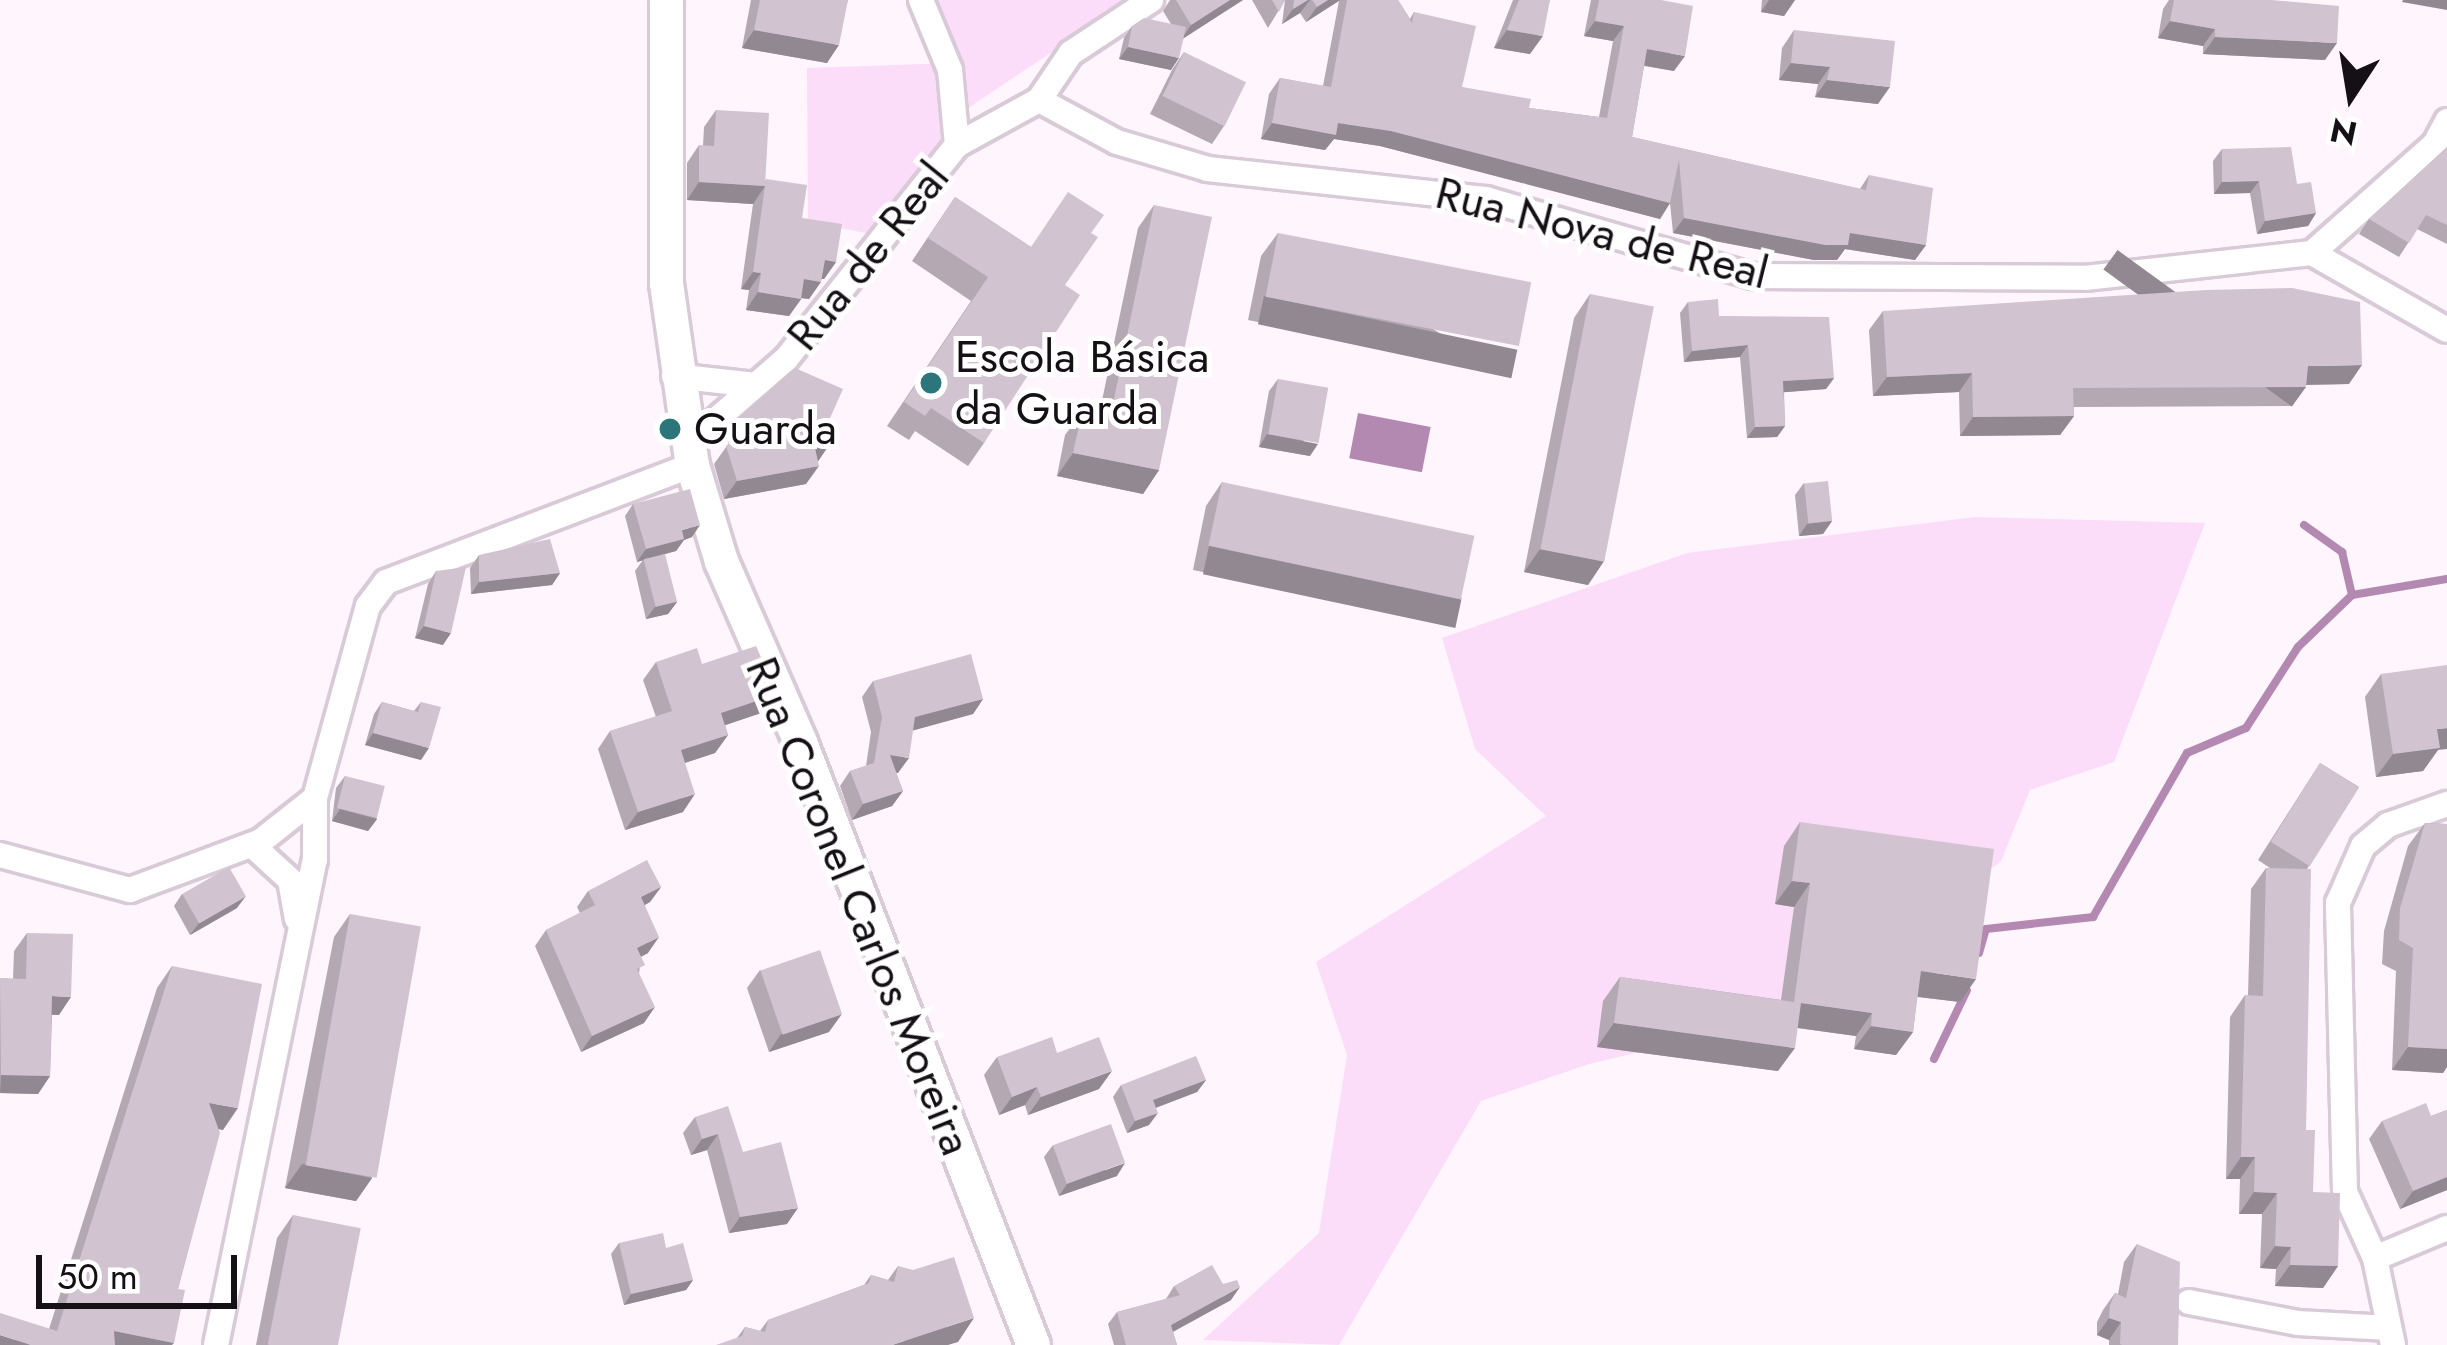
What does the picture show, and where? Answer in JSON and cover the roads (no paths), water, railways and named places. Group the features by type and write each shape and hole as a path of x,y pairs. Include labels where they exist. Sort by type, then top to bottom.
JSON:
{"main road":[{"name":"Rua Coronel Carlos Moreira","path":"665,0 666,283 674,376 689,455 722,561 800,742 1033,1345"}],"street":[{"path":"921,0 950,70 957,145"},
{"name":"Rua de Real","path":"689,455 786,359 957,145 1039,100 1071,53 1151,0"},
{"name":"Rua Nova de Real","path":"1039,100 1117,142 1208,169 1486,199 1753,276 2085,278 2312,254"},
{"path":"2447,121 2435,144 2312,254 2447,330"},
{"name":"Rua de Real","path":"674,376 756,385"},
{"path":"216,1345 315,860 315,798 368,606 386,582 689,455"},
{"path":"0,855 130,890 252,845 315,798"},
{"path":"2188,1302 2391,1336 2375,1258 2345,1192 2338,903 2363,846 2419,810 2447,804"},
{"path":"252,845 290,880 300,932"},
{"path":"2375,1258 2447,1228"}],"waterway":[{"path":"2304,525 2342,552 2352,595 2447,579"},
{"path":"1979,953 1986,929 2093,917 2187,753 2246,728 2298,647 2352,595"},
{"path":"1934,1059 1967,990"}],"place":[{"name":"Escola Básica da Guarda","path":"931,383"},
{"name":"Guarda","path":"670,429"}]}
